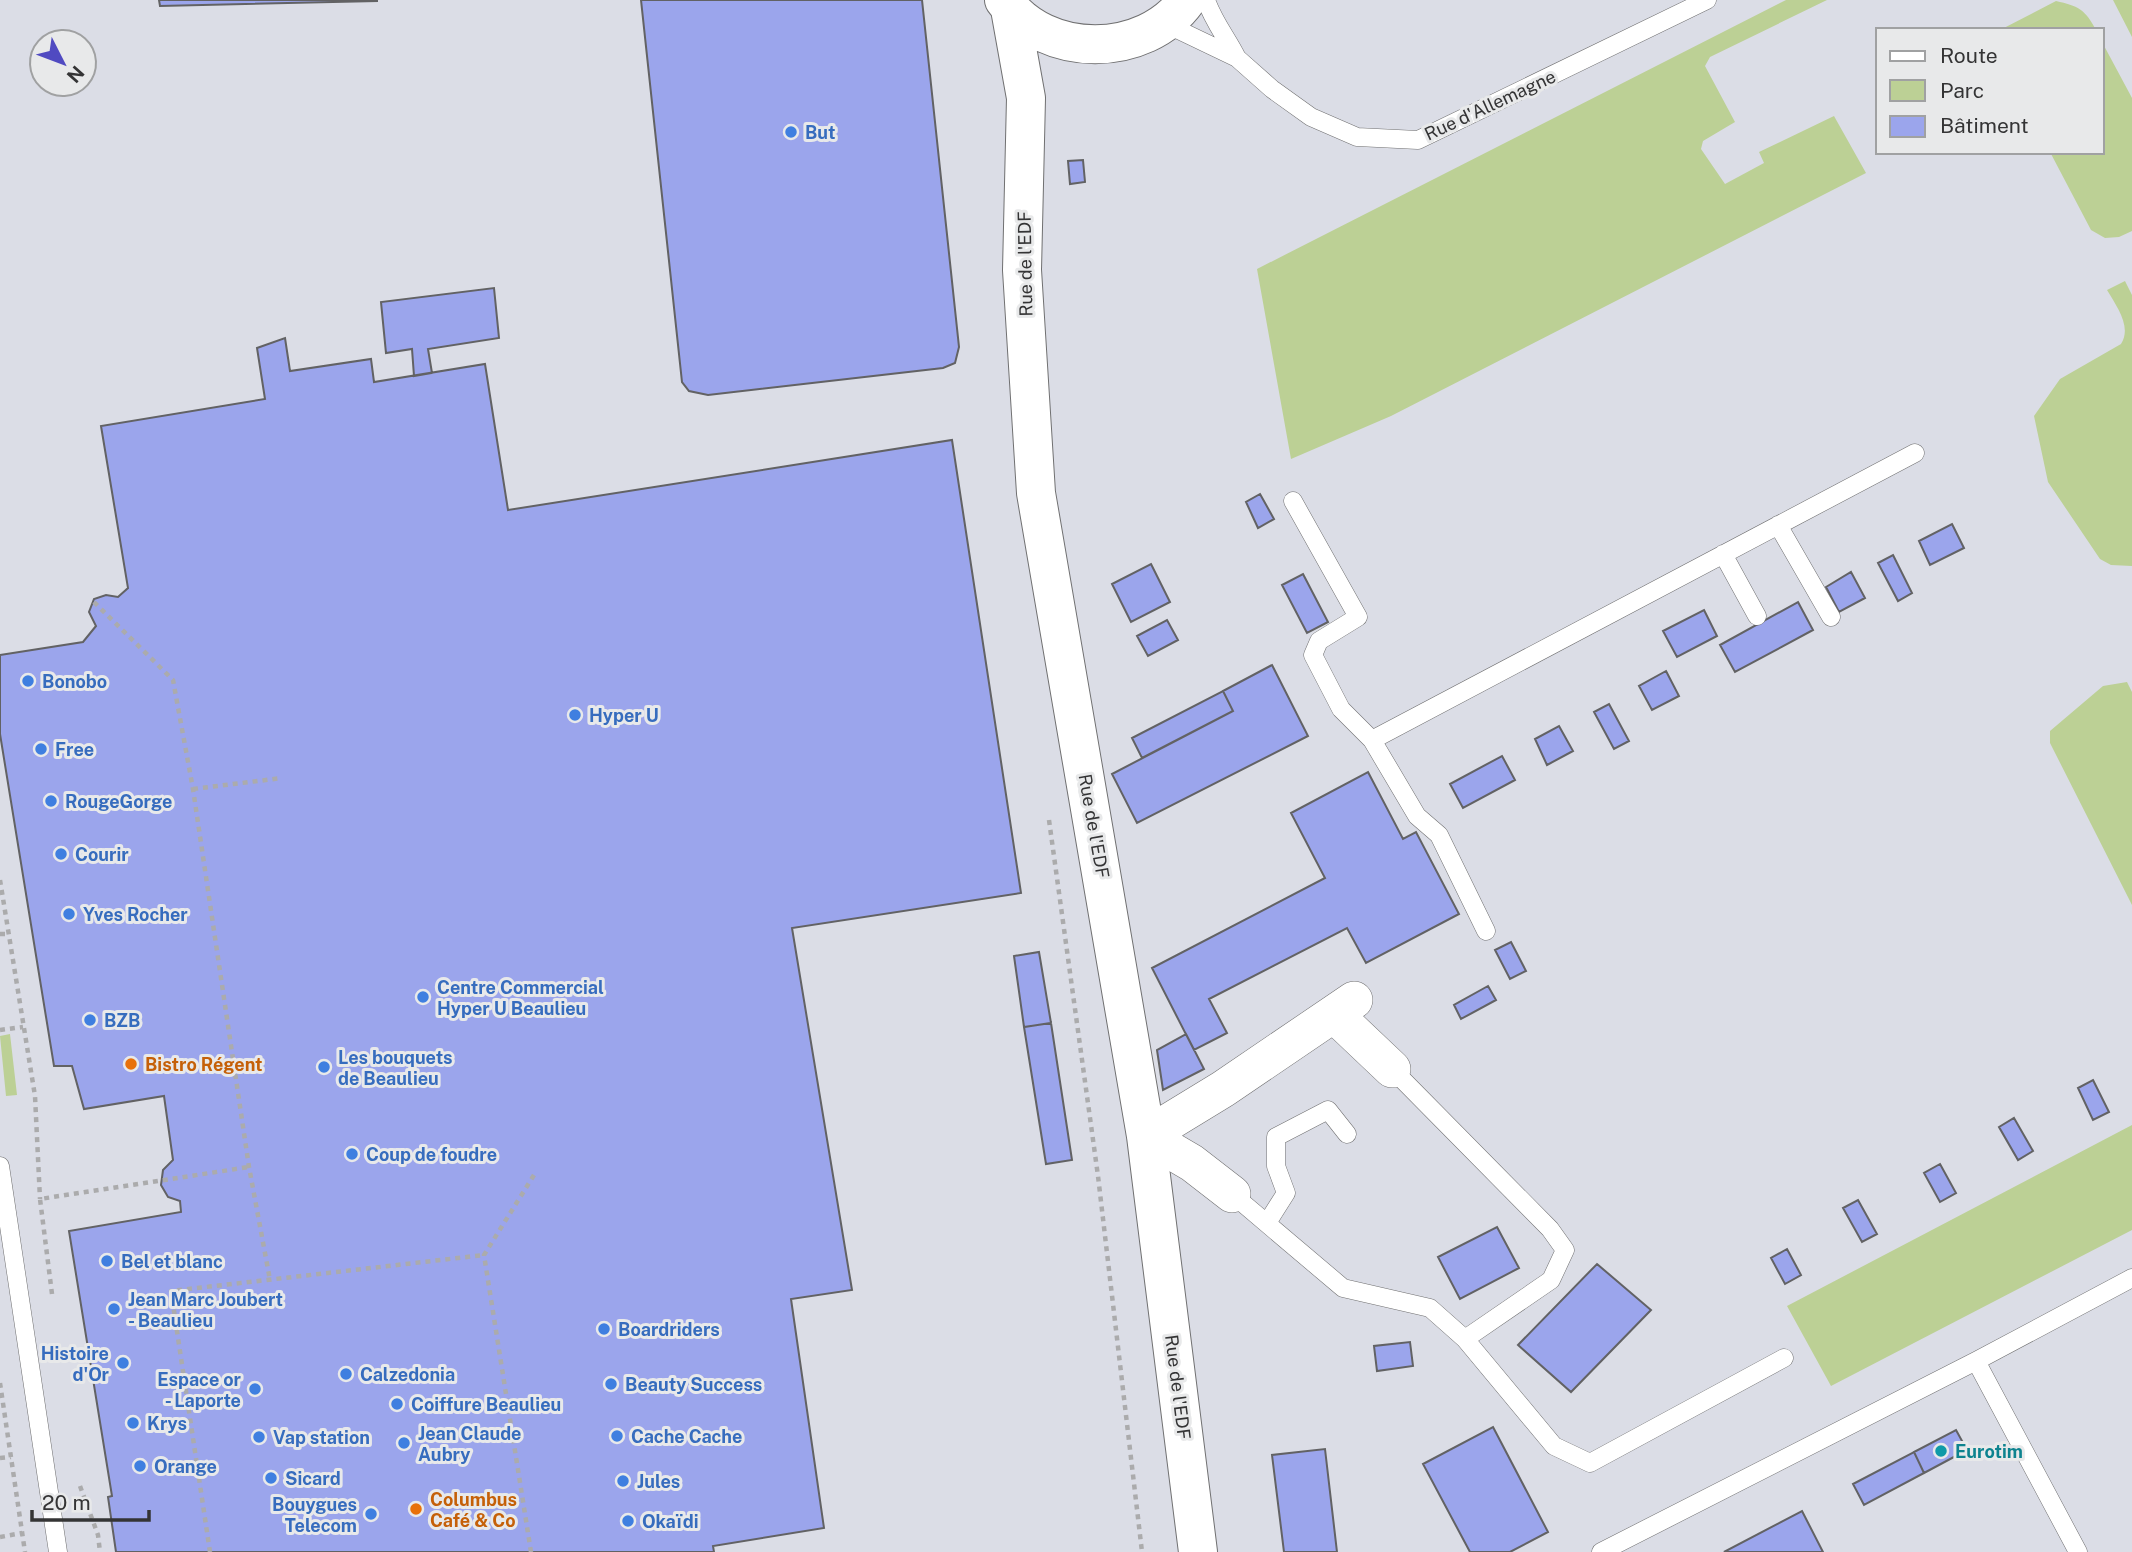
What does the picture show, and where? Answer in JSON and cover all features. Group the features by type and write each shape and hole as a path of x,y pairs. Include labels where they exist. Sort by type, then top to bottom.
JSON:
{"street":[{"path":"1007,4 1038,31 1070,43 1103,45 1135,39 1175,12"},
{"name":"Rue de l'EDF","path":"1007,4 1026,98 1022,271 1036,493 1146,1136 1192,1487 1198,1552"},
{"path":"1026,98 1070,43"},
{"path":"1232,1194 1192,1163 1146,1136 1223,1089 1344,1007 1391,1069"}],"lane":[{"path":"1206,0 1213,20 1226,35 1237,58"},
{"name":"Rue d'Allemagne","path":"1175,12 1311,117 1357,137 1418,140 1707,0"},
{"path":"1372,740 1915,453"},
{"path":"1293,500 1358,617 1319,641 1313,655 1341,709 1372,740 1417,816 1438,835 1486,931"},
{"path":"1778,525 1831,617"},
{"path":"1723,554 1757,616"},
{"path":"1391,1069 1550,1229 1565,1250 1551,1280 1465,1339"},
{"path":"1267,1223 1286,1193 1276,1166 1276,1137 1328,1110 1347,1134"},
{"path":"0,1166 58,1552"},
{"path":"1232,1194 1343,1288 1430,1308 1465,1339 1554,1446 1590,1463 1784,1358"},
{"path":"1601,1552 1976,1361 2132,1278"},
{"path":"1976,1361 2078,1552"}],"path":[{"path":"94,602 173,680 193,789 249,1167 270,1280"},
{"path":"193,789 282,778"},
{"path":"0,880 35,1096 40,1199 53,1306"},
{"path":"0,934 9,934"},
{"path":"0,1030 24,1027"},
{"path":"40,1199 249,1167"},
{"path":"531,1552 484,1255 534,1175"},
{"path":"210,1552 172,1291 484,1255"},
{"path":"0,1383 25,1552"},
{"path":"0,1458 11,1457"},
{"path":"77,1478 97,1535 100,1552"},
{"path":"0,1537 22,1533"}],"shaded area":[{"path":"0,0 2132,0 2132,1552 0,1552"}],"green space":[{"path":"1786,0 1827,0 1710,57 1705,66 1735,122 1703,141 1701,149 1725,184 1764,163 1759,152 1834,116 1866,173 1391,416 1291,459 1257,269"},
{"path":"2113,0 2132,0 2132,37"},
{"path":"2056,1 2080,10 2095,28 2004,28"},
{"path":"2104,46 2132,98 2132,231 2119,237 2105,238 2091,230 2051,154 2104,154"},
{"path":"2125,281 2132,295 2132,566 2111,565 2100,559 2048,482 2034,416 2060,379 2121,344 2124,324 2107,290"},
{"path":"2127,682 2132,692 2132,905 2050,743 2050,731 2103,686"},
{"path":"10,1034 17,1095 6,1096 0,1036"},
{"path":"2132,1125 2132,1230 1831,1386 1787,1306"}],"building":[{"path":"159,0 377,0 377,1 160,6"},
{"path":"641,0 922,0 959,347 955,363 943,368 708,395 689,391 682,382"},
{"path":"1083,160 1085,182 1070,184 1068,161"},
{"path":"494,288 499,338 428,349 432,373 414,376 412,349 386,353 381,302"},
{"name":"Centre Commercial Hyper U Beaulieu","path":"285,338 290,371 371,359 374,382 485,364 508,510 952,440 1021,893 792,928 852,1290 791,1299 824,1528 713,1546 714,1552 116,1552 108,1497 112,1496 69,1231 181,1212 180,1201 168,1197 161,1185 163,1170 173,1160 164,1096 84,1109 72,1066 54,1066 0,734 0,655 83,642 96,626 89,612 94,599 106,595 118,597 128,588 101,426 265,399 257,348"},
{"path":"1260,494 1274,519 1258,528 1246,502"},
{"path":"1952,524 1964,548 1930,565 1919,541"},
{"path":"1893,555 1912,593 1898,601 1878,563"},
{"path":"1151,564 1170,602 1131,622 1112,584"},
{"path":"1851,572 1865,598 1839,612 1826,587"},
{"path":"1303,574 1328,622 1307,633 1282,585"},
{"path":"1798,602 1813,630 1735,672 1720,645"},
{"path":"1704,610 1717,636 1677,657 1663,631"},
{"path":"1167,620 1178,640 1148,656 1137,636"},
{"path":"1272,665 1308,736 1137,823 1112,774 1233,711 1223,691"},
{"path":"1666,671 1679,696 1652,710 1639,686"},
{"path":"1223,691 1233,711 1142,758 1132,738"},
{"path":"1609,704 1629,741 1614,749 1594,712"},
{"path":"1559,726 1573,751 1547,765 1535,739"},
{"path":"1502,756 1515,780 1463,808 1450,784"},
{"path":"1368,772 1403,839 1416,832 1459,914 1366,963 1347,928 1209,999 1227,1033 1194,1050 1152,968 1325,878 1291,813"},
{"path":"1511,942 1526,971 1510,979 1495,950"},
{"path":"1039,952 1051,1023 1024,1027 1014,956"},
{"path":"1488,986 1496,1000 1461,1019 1454,1005"},
{"path":"1051,1023 1072,1160 1046,1164 1024,1027"},
{"path":"1186,1034 1204,1069 1163,1090 1157,1050"},
{"path":"2093,1080 2109,1112 2093,1120 2078,1088"},
{"path":"2014,1118 2033,1151 2018,1160 1999,1127"},
{"path":"1940,1164 1956,1193 1940,1202 1924,1173"},
{"path":"1858,1200 1877,1234 1862,1242 1843,1208"},
{"path":"1497,1227 1519,1268 1460,1299 1438,1257"},
{"path":"1787,1249 1801,1275 1785,1284 1771,1258"},
{"path":"1597,1264 1651,1310 1571,1392 1518,1345"},
{"path":"1410,1342 1413,1366 1377,1371 1374,1346"},
{"path":"1493,1427 1548,1532 1510,1552 1470,1552 1423,1464"},
{"name":"Eurotim","path":"1956,1430 1967,1450 1924,1473 1914,1452"},
{"path":"1325,1449 1337,1552 1284,1552 1272,1455"},
{"path":"1914,1452 1924,1473 1864,1505 1853,1484"},
{"path":"1802,1511 1823,1552 1724,1552"}],"place":[{"name":"But","path":"791,132"},
{"name":"Bonobo","path":"28,681"},
{"name":"Hyper U","path":"575,715"},
{"name":"Free","path":"41,749"},
{"name":"RougeGorge","path":"51,801"},
{"name":"Courir","path":"61,854"},
{"name":"Yves Rocher","path":"69,914"},
{"name":"Centre Commercial Hyper U Beaulieu","path":"423,997"},
{"name":"BZB","path":"90,1020"},
{"name":"Bistro Régent","path":"131,1064"},
{"name":"Les bouquets de Beaulieu","path":"324,1067"},
{"name":"Coup de foudre","path":"352,1154"},
{"name":"Bel et blanc","path":"107,1261"},
{"name":"Jean Marc Joubert - Beaulieu","path":"114,1309"},
{"name":"Boardriders","path":"604,1329"},
{"name":"Histoire d'Or","path":"123,1363"},
{"name":"Calzedonia","path":"346,1374"},
{"name":"Beauty Success","path":"611,1384"},
{"name":"Espace or - Laporte","path":"255,1389"},
{"name":"Coiffure Beaulieu","path":"397,1404"},
{"name":"Krys","path":"133,1423"},
{"name":"Cache Cache","path":"617,1436"},
{"name":"Vap station","path":"259,1437"},
{"name":"Jean Claude Aubry","path":"404,1443"},
{"name":"Eurotim","path":"1941,1451"},
{"name":"Orange","path":"140,1466"},
{"name":"Sicard","path":"271,1478"},
{"name":"Jules","path":"623,1481"},
{"name":"Columbus Café & Co","path":"416,1509"},
{"name":"Bouygues Telecom","path":"371,1514"},
{"name":"Okaïdi","path":"628,1521"}]}
